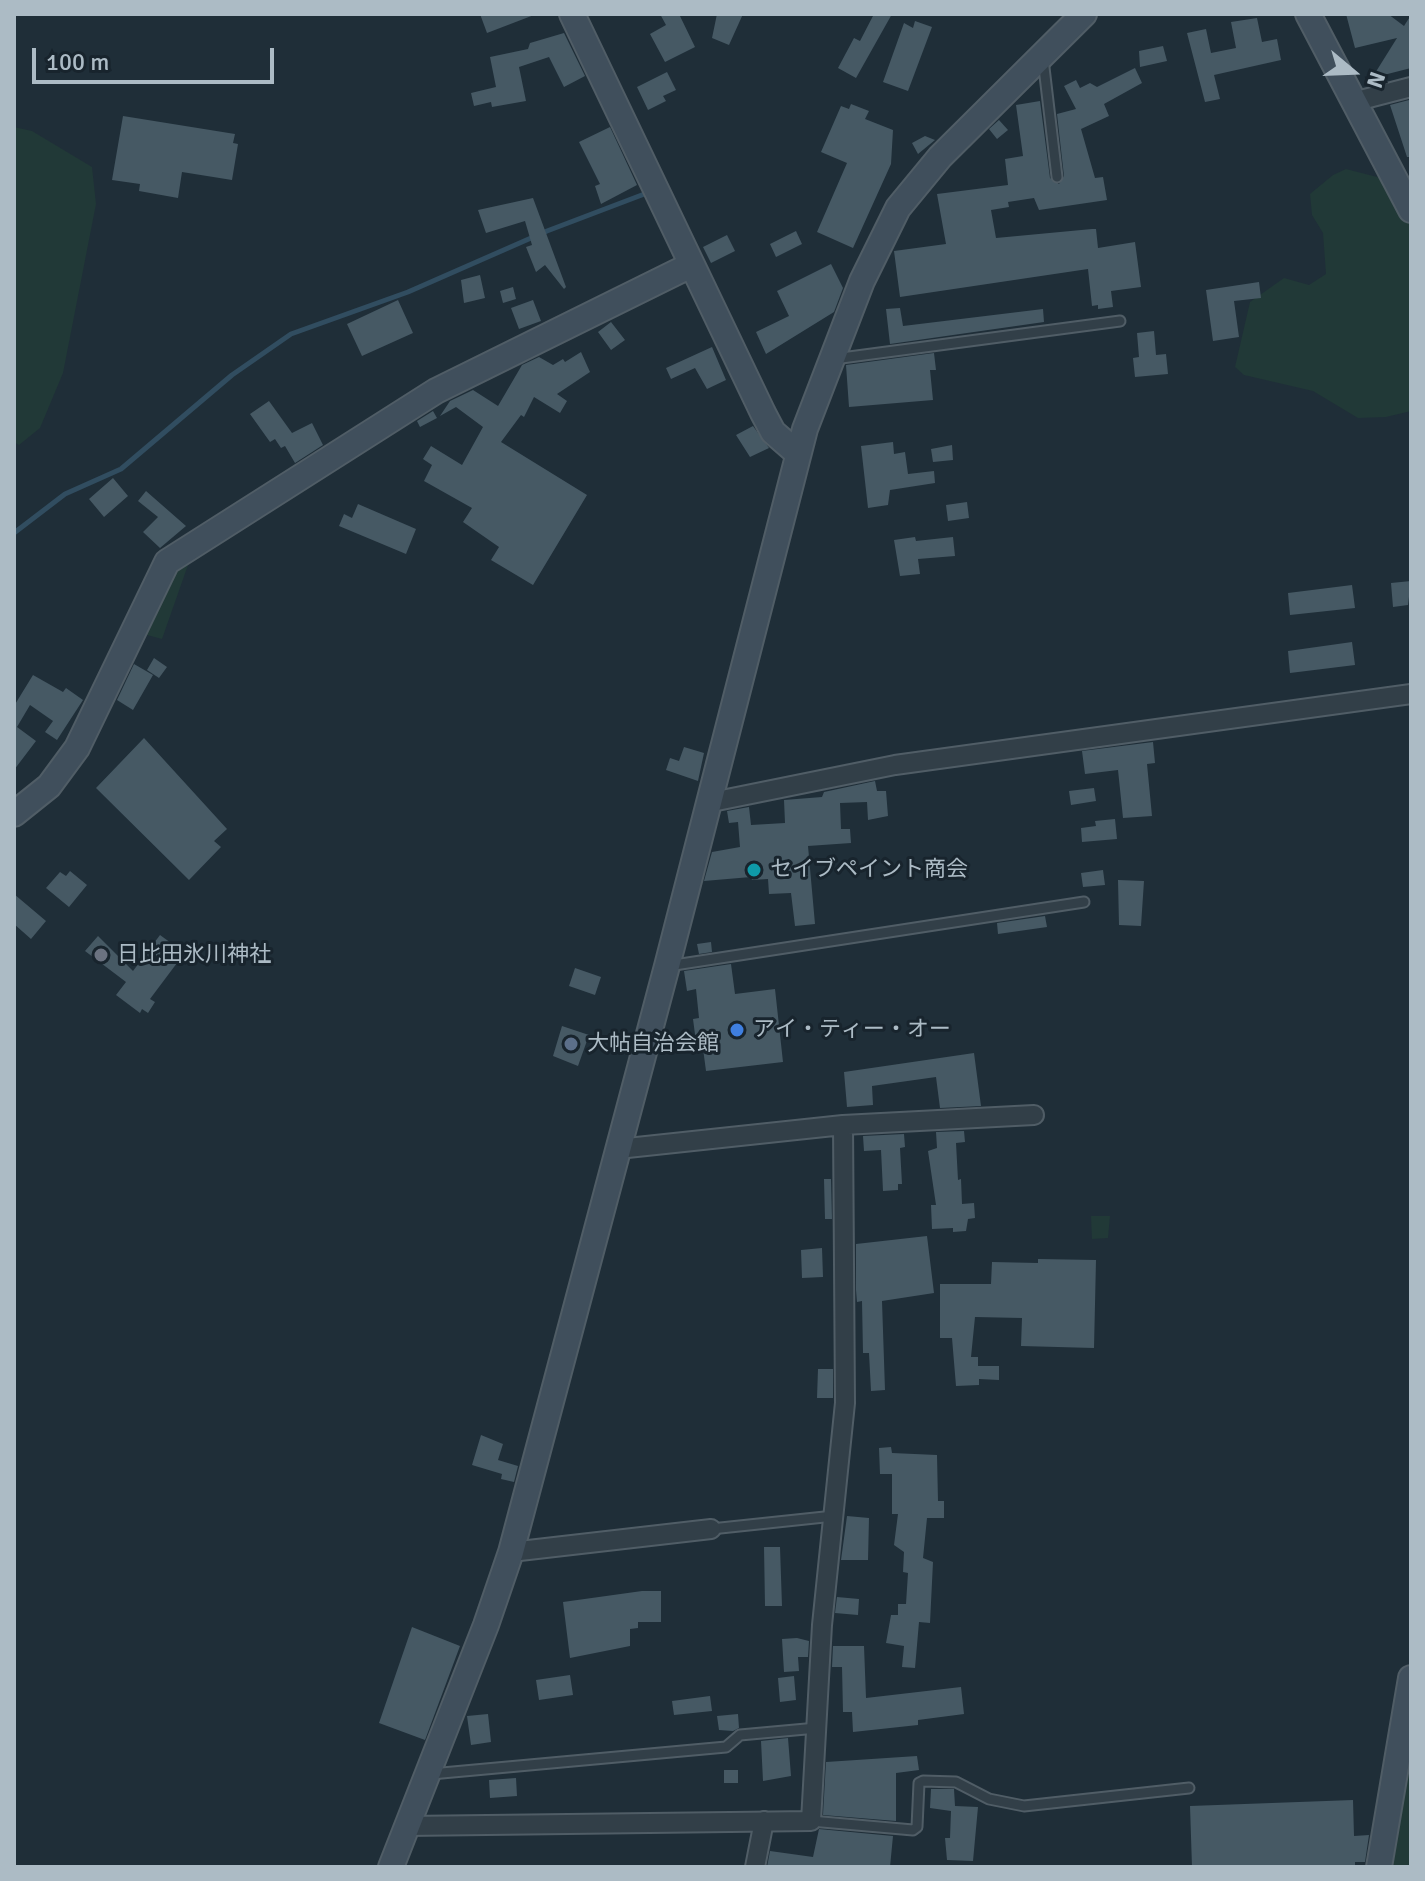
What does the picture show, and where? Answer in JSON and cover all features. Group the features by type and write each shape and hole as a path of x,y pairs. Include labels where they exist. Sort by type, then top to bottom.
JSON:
{"street":[{"path":"572,14 773,432 796,452"},
{"path":"391,1867 486,1625 511,1552 667,966 796,452 880,239 898,208 940,157 1084,14"},
{"path":"1308,14 1411,210"},
{"path":"1353,102 1411,87"},
{"path":"14,814 49,786 77,748 167,562 436,391 691,265"},
{"path":"707,803 895,765 1411,694"},
{"path":"618,1149 843,1125 924,1124 1034,1115"},
{"path":"406,1826 811,1821 822,1625 846,1358 843,1125"},
{"path":"511,1552 711,1529"},
{"path":"1379,1867 1411,1678"},
{"path":"755,1867 764,1821"}],"lane":[{"path":"1043,55 1057,177"},
{"path":"832,359 1120,321"},
{"path":"667,966 1084,902"},
{"path":"711,1529 834,1516"},
{"path":"426,1775 726,1747 740,1735 817,1728"},
{"path":"811,1821 913,1830 917,1827 919,1783 923,1781 956,1782 989,1799 1024,1806 1189,1788"}],"green space":[{"path":"14,127 32,131 92,167 96,204 63,373 40,428 19,445 14,442"},
{"path":"1346,169 1381,178 1411,226 1411,411 1386,417 1358,418 1313,391 1244,375 1235,367 1250,302 1284,278 1309,285 1326,274 1323,233 1312,215 1310,194 1333,175"},
{"path":"183,563 188,565 162,639 147,635 144,633 170,574"},
{"path":"1091,1216 1110,1216 1108,1238 1092,1239"},
{"path":"1411,1732 1411,1867 1392,1867 1405,1768"}],"building":[{"path":"480,14 533,14 534,15 487,33"},
{"path":"660,14 679,14 695,47 665,62 650,34 666,25"},
{"path":"717,14 743,14 729,45 712,38"},
{"path":"874,14 892,14 856,78 838,68 854,38 860,41"},
{"path":"1346,14 1388,14 1404,26 1411,15 1411,68 1372,78 1397,38 1355,48"},
{"path":"1257,18 1262,42 1277,39 1281,60 1214,75 1220,99 1205,102 1187,33 1206,29 1211,53 1236,48 1231,22"},
{"path":"915,21 932,27 908,91 883,82 904,23 913,28"},
{"path":"564,33 585,76 564,87 549,57 519,67 526,101 492,107 491,102 474,106 471,93 496,87 490,57 528,49 530,43"},
{"path":"1163,46 1167,61 1140,67 1139,51"},
{"path":"1135,68 1142,83 1104,104 1109,116 1081,129 1095,178 1103,177 1107,200 1039,210 1034,198 1008,202 1009,207 991,210 996,238 1096,229 1098,248 1135,242 1141,287 1111,291 1113,307 1098,309 1098,305 1092,306 1088,269 900,297 894,251 946,244 937,194 1008,185 1005,159 1023,156 1016,105 1040,101 1050,178 1059,184 1064,176 1057,114 1076,109 1064,86 1076,80 1080,88 1090,83 1097,87"},
{"path":"667,72 676,90 663,96 666,101 648,110 637,87"},
{"path":"1409,100 1411,157 1407,157 1390,105"},
{"path":"851,104 869,111 865,119 893,130 891,164 853,248 817,232 847,163 821,152 841,106 849,109"},
{"path":"123,116 235,134 233,143 238,144 232,180 182,172 178,198 139,191 140,184 112,180"},
{"path":"999,120 1008,130 997,139 989,129"},
{"path":"610,127 637,185 601,204 595,186 600,184 579,142"},
{"path":"925,136 935,140 918,154 912,143"},
{"path":"533,198 566,287 564,289 545,265 536,272 526,247 532,245 525,221 486,233 478,210"},
{"path":"796,231 802,244 776,257 770,244"},
{"path":"727,235 735,251 711,263 703,247"},
{"path":"831,264 843,288 834,312 766,354 756,332 789,316 777,291"},
{"path":"480,275 485,298 464,303 461,280"},
{"path":"1259,282 1261,298 1234,301 1239,337 1213,341 1206,290"},
{"path":"513,287 516,299 503,303 500,291"},
{"path":"398,300 413,333 362,356 347,324"},
{"path":"533,300 541,321 519,329 511,308"},
{"path":"900,308 903,326 1043,309 1044,322 890,344 886,309"},
{"path":"611,322 625,340 611,350 598,332"},
{"path":"1154,331 1156,355 1166,354 1168,374 1135,377 1133,358 1139,357 1137,333"},
{"path":"712,347 726,380 707,389 695,368 671,379 666,368"},
{"path":"581,352 590,372 557,394 567,401 560,413 534,397 524,417 521,415 501,442 587,495 533,585 491,560 499,547 463,522 472,508 424,481 432,465 423,459 431,446 462,465 483,427 456,407 440,416 450,401 473,390 498,406 522,365 539,357 553,365"},
{"path":"934,353 936,370 930,370 933,400 849,407 846,365"},
{"path":"269,401 292,433 312,423 323,445 295,463 285,446 281,448 275,439 270,442 250,414"},
{"path":"433,411 437,418 420,427 417,421"},
{"path":"753,426 769,448 750,457 736,435"},
{"path":"893,442 894,454 905,452 908,474 934,471 935,483 890,490 888,505 868,508 861,446"},
{"path":"952,445 953,460 933,462 931,449"},
{"path":"113,478 128,496 104,517 89,499"},
{"path":"146,491 186,526 160,548 143,532 158,517 138,501"},
{"path":"967,502 969,518 948,521 946,505"},
{"path":"358,504 416,529 406,554 339,526 344,514 352,518"},
{"path":"915,537 916,541 953,537 955,556 918,559 920,574 900,576 894,540"},
{"path":"1411,581 1408,605 1393,607 1391,583"},
{"path":"1352,585 1355,608 1290,615 1288,593"},
{"path":"1352,642 1355,665 1290,673 1288,651"},
{"path":"154,658 167,667 159,678 147,670"},
{"path":"134,664 153,675 133,710 117,700"},
{"path":"33,675 63,692 66,688 83,700 57,740 45,732 53,721 30,705 17,727 36,741 14,770 14,706"},
{"path":"144,738 227,829 214,841 221,847 189,880 96,788"},
{"path":"1153,742 1155,763 1147,764 1152,816 1123,818 1118,770 1085,774 1082,751"},
{"path":"684,747 704,753 698,781 666,770 670,758 679,761"},
{"path":"875,781 877,791 886,791 888,816 868,820 867,802 840,803 841,829 850,829 851,843 808,846 815,924 795,926 791,893 769,894 768,879 752,880 751,877 704,881 712,852 740,847 738,822 729,823 727,811 749,807 751,825 785,823 784,800 822,797 824,792"},
{"path":"1094,788 1096,801 1071,805 1069,791"},
{"path":"1115,819 1117,839 1082,842 1081,828 1096,826 1095,821"},
{"path":"1103,870 1105,885 1083,887 1081,873"},
{"path":"70,871 87,885 69,907 46,888 60,872 66,876"},
{"path":"1118,880 1144,881 1141,926 1119,925"},
{"path":"14,894 46,921 31,939 14,924"},
{"path":"1045,916 1047,927 998,934 997,923"},
{"path":"160,935 171,943 164,953 177,963 150,999 155,1002 148,1013 142,1009 140,1013 116,995 126,982 85,951 98,936 133,971"},
{"path":"711,942 712,952 699,954 697,944"},
{"name":"アイ・ティー・オー","path":"731,964 735,994 775,989 783,1062 706,1071 702,1041 696,1042 693,1019 699,1018 696,989 687,991 684,971"},
{"path":"575,968 601,977 595,995 569,986"},
{"name":"大帖自治会館","path":"562,1026 589,1035 578,1066 553,1056"},
{"path":"974,1053 981,1106 940,1108 936,1077 872,1086 873,1105 847,1107 844,1072"},
{"path":"964,1131 965,1142 956,1143 958,1180 961,1179 962,1204 974,1203 975,1218 968,1219 966,1231 932,1229 931,1205 936,1205 928,1151 937,1148 936,1132"},
{"path":"904,1134 905,1147 900,1148 902,1184 898,1184 898,1190 883,1191 881,1150 864,1151 863,1136"},
{"path":"824,1179 831,1179 832,1219 825,1219"},
{"path":"927,1236 934,1293 882,1301 885,1390 871,1391 869,1353 863,1353 862,1301 857,1302 856,1244"},
{"path":"822,1248 823,1277 802,1278 801,1250"},
{"path":"1038,1259 1096,1260 1094,1348 1021,1346 1022,1318 975,1317 971,1357 978,1357 978,1366 999,1366 999,1380 979,1379 979,1385 956,1386 952,1338 940,1338 940,1284 991,1284 992,1262 1038,1263"},
{"path":"818,1369 833,1369 833,1398 817,1398"},
{"path":"481,1435 503,1444 498,1460 518,1466 514,1482 501,1479 502,1474 472,1465"},
{"path":"891,1447 892,1453 937,1455 938,1501 944,1501 944,1518 927,1518 923,1558 933,1562 930,1623 919,1622 915,1668 902,1667 904,1646 886,1643 891,1615 898,1615 898,1604 906,1604 908,1573 903,1572 904,1552 894,1545 898,1514 892,1514 892,1474 880,1474 879,1448"},
{"path":"847,1516 869,1518 868,1560 841,1560"},
{"path":"764,1547 780,1547 782,1606 765,1606"},
{"path":"661,1591 661,1622 638,1622 638,1628 630,1629 630,1646 570,1658 563,1602"},
{"path":"837,1597 859,1599 858,1615 835,1613"},
{"path":"412,1627 460,1646 425,1740 379,1723"},
{"path":"782,1639 809,1641 808,1657 798,1657 799,1671 784,1672"},
{"path":"833,1646 864,1646 866,1698 961,1687 964,1714 918,1720 918,1725 853,1732 852,1712 843,1712 842,1667 832,1667"},
{"path":"570,1675 573,1695 539,1700 536,1680"},
{"path":"794,1676 796,1700 780,1702 778,1678"},
{"path":"710,1696 712,1711 674,1715 672,1701"},
{"path":"488,1714 491,1742 471,1745 467,1716"},
{"path":"738,1714 739,1728 719,1730 717,1716"},
{"path":"788,1738 791,1776 763,1781 761,1741"},
{"path":"917,1756 919,1770 896,1773 896,1821 823,1815 826,1762"},
{"path":"724,1770 738,1770 738,1783 724,1783"},
{"path":"516,1778 517,1796 490,1798 489,1780"},
{"path":"931,1789 954,1789 955,1806 978,1807 973,1861 947,1860 945,1838 950,1838 951,1811 930,1808"},
{"path":"1353,1800 1354,1836 1369,1835 1365,1862 1355,1862 1355,1867 1192,1867 1190,1806"},
{"path":"819,1829 893,1836 890,1867 767,1867 770,1851 813,1857"}],"waterway":[{"path":"14,533 65,494 121,469 232,375 291,334 408,292 547,231 647,193"}],"place":[{"name":"セイブペイント商会","path":"754,870"},
{"name":"日比田氷川神社","path":"101,955"},
{"name":"アイ・ティー・オー","path":"737,1030"},
{"name":"大帖自治会館","path":"571,1044"}]}
